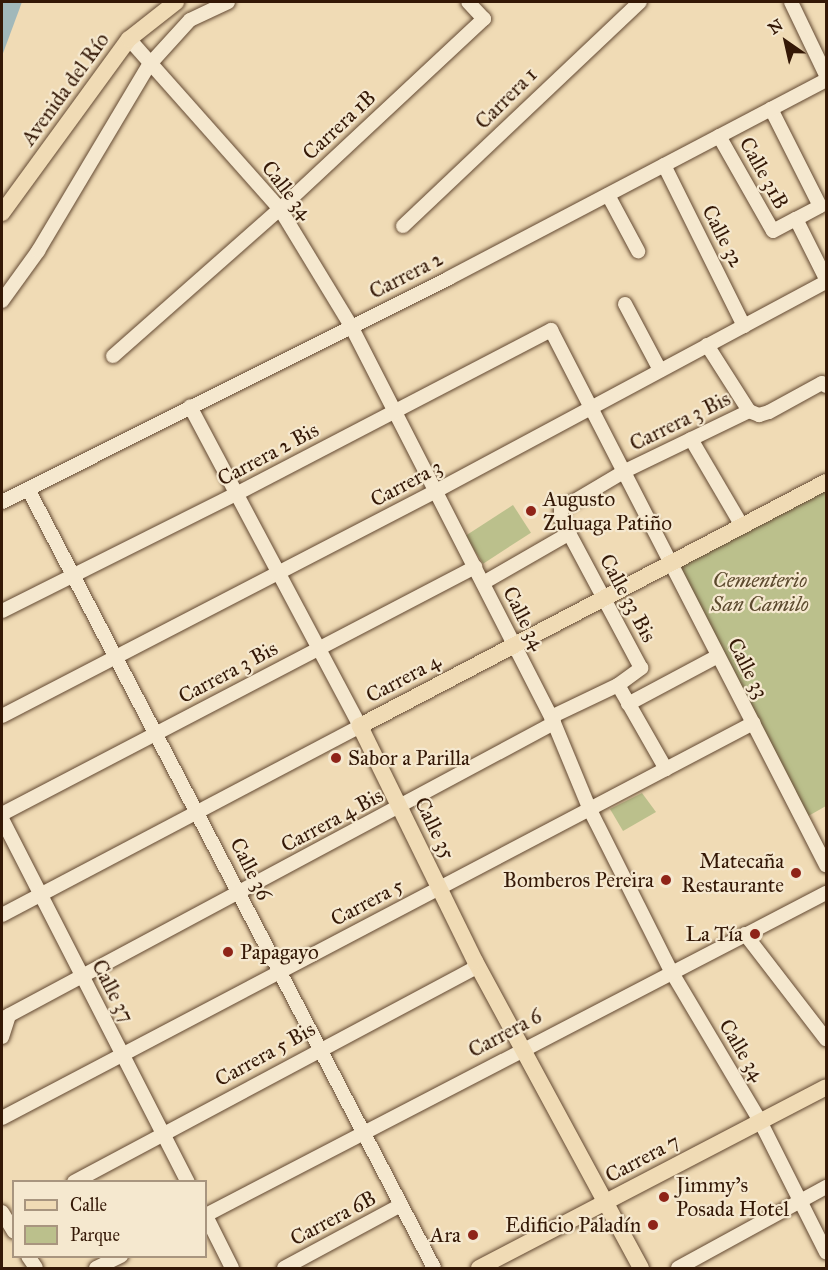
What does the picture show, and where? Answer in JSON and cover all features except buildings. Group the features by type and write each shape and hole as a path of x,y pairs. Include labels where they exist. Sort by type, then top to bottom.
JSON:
{"main road":[{"name":"Avenida del Río","path":"2,213 129,39 176,2"},
{"name":"Carrera 4","path":"360,726 826,482"},
{"name":"Calle 35","path":"360,726 478,966 641,1269"},
{"name":"Carrera 7","path":"479,1269 826,1087"}],"street":[{"path":"2,301 38,251 149,65 190,20 228,2"},
{"name":"Carrera 1B","path":"112,356 280,209 484,19 468,2"},
{"name":"Carrera 1","path":"403,226 640,2"},
{"path":"791,2 826,75"},
{"name":"Calle 34","path":"129,39 149,65 280,209 351,326 553,720 590,810 671,971 760,1121 826,1252"},
{"name":"Carrera 2","path":"2,502 608,195 826,80"},
{"path":"771,109 820,206 796,219 826,280"},
{"name":"Calle 31B","path":"719,136 773,231 796,219"},
{"name":"Calle 32","path":"664,165 744,326"},
{"path":"608,195 638,251"},
{"name":"Carrera 3","path":"2,716 436,491 826,280"},
{"path":"625,304 660,370"},
{"name":"Carrera 2 Bis","path":"2,611 238,494 551,330"},
{"name":"Calle 33","path":"551,330 826,866"},
{"path":"707,345 749,411"},
{"name":"Carrera 3 Bis","path":"560,512 625,471 749,411 769,412 824,384"},
{"name":"Calle 35","path":"190,406 360,726"},
{"path":"692,439 742,526"},
{"name":"Calle 36","path":"28,489 321,1047 434,1269"},
{"name":"Calle 33 Bis","path":"560,512 640,672 618,685"},
{"path":"483,583 570,534"},
{"name":"Carrera 3 Bis","path":"2,814 475,567"},
{"path":"628,704 718,656"},
{"path":"553,720 618,685 666,769"},
{"name":"Carrera 4 Bis","path":"5,1017 81,974 240,894 400,808 553,720"},
{"name":"Carrera 5","path":"2,1118 753,723"},
{"name":"Carrera 4","path":"2,915 360,726"},
{"name":"Calle 37","path":"2,819 187,1180"},
{"name":"Carrera 6","path":"207,1214 521,1048 826,893"},
{"path":"745,934 826,1039"},
{"name":"Carrera 5 Bis","path":"78,1180 164,1135 321,1047 478,966"},
{"path":"2,1038 5,1017"},
{"path":"678,1269 826,1186"},
{"name":"Carrera 6B","path":"284,1269 401,1205"},
{"path":"207,1217 232,1269"},
{"path":"96,1269 118,1258"}],"green space":[{"name":"Cementerio San Camilo","path":"826,482 826,806 803,819 672,562"},
{"path":"513,505 531,533 483,564 465,536"},
{"path":"642,793 656,812 623,831 610,809"}],"water":[{"path":"2,2 22,2 2,56"}],"place":[{"name":"Augusto Zuluaga Patiño","path":"531,511"},
{"name":"Sabor a Parilla","path":"336,758"},
{"name":"Matecaña Restaurante","path":"796,873"},
{"name":"Bomberos Pereira","path":"666,880"},
{"name":"La Tía","path":"755,934"},
{"name":"Papagayo","path":"228,952"},
{"name":"Jimmy's Posada Hotel","path":"664,1197"},
{"name":"Edificio Paladín","path":"653,1225"},
{"name":"Ara","path":"473,1235"}]}
